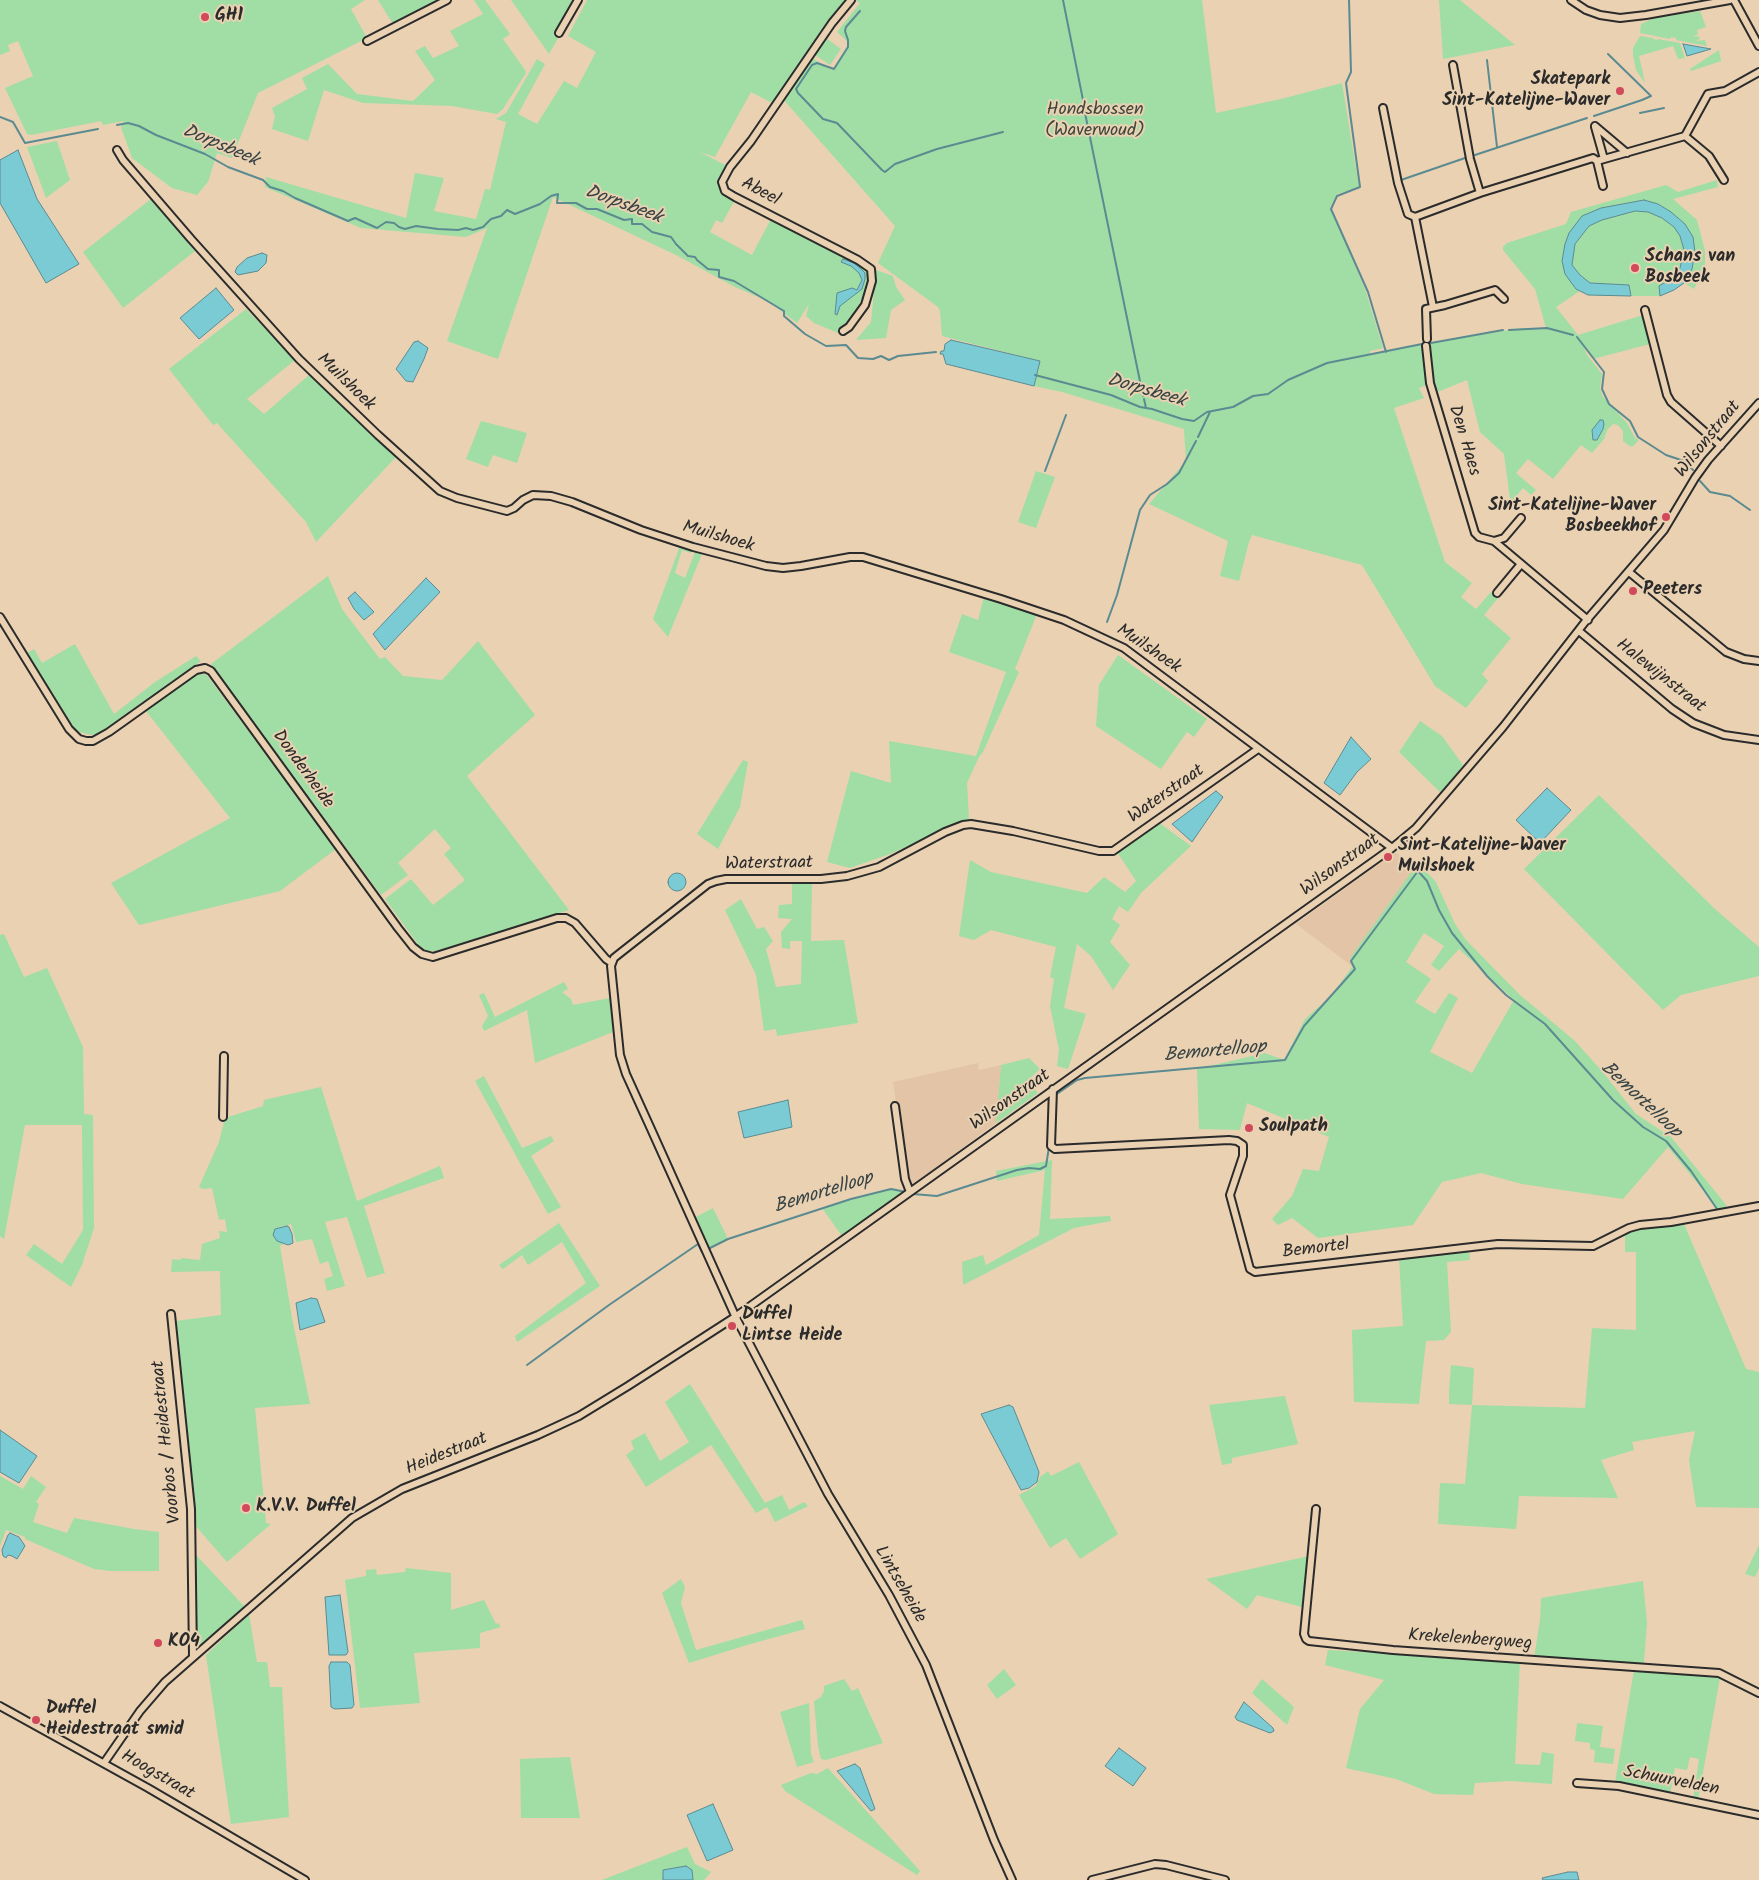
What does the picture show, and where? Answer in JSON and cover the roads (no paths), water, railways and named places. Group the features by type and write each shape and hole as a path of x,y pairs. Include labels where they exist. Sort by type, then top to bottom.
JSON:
{"street":[{"path":"367,41 447,0"},
{"path":"558,33 578,0"},
{"name":"Abeel","path":"844,331 865,305 872,281 871,269 864,263 735,197 725,191 722,182 730,167 751,141 832,23 851,0"},
{"path":"1571,0 1586,10 1600,15 1620,18 1730,0"},
{"path":"1734,0 1759,46"},
{"path":"1453,66 1470,159 1480,193"},
{"path":"1383,108 1398,183 1408,214 1415,217 1480,193 1592,158 1597,161 1685,136 1708,94 1725,90 1759,72"},
{"path":"1604,159 1595,126 1627,153"},
{"path":"1685,136 1709,156 1724,180"},
{"name":"Muilshoek","path":"117,150 123,160 191,239 299,359 440,491 457,498 507,511 533,495 552,496 693,548 749,562 783,568 850,557 863,557 1064,620 1124,648 1392,848"},
{"path":"1597,161 1603,186"},
{"path":"1415,217 1433,307"},
{"path":"1427,339 1426,309 1496,290 1504,299"},
{"path":"1645,310 1667,395 1671,402 1721,446"},
{"name":"Den Haes","path":"1426,346 1428,371 1433,394 1475,534 1494,542 1588,620"},
{"name":"Wilsonstraat","path":"735,1317 1156,1018 1392,848 1416,828 1469,767 1588,620 1664,530 1695,478 1759,403"},
{"path":"1494,542 1504,538 1521,518"},
{"path":"1497,593 1520,564"},
{"path":"1628,572 1726,652 1759,662"},
{"name":"Donderheide","path":"0,617 69,729 79,739 86,742 93,741 109,732 196,670 205,668 211,671 398,928 413,947 422,954 433,957 557,918 566,918 576,923 606,959 612,963"},
{"name":"Halewijnstraat","path":"1579,631 1672,709 1693,723 1724,735 1759,740"},
{"name":"Waterstraat","path":"612,963 618,954 708,884 726,879 821,880 847,876 879,868 925,842 963,825 981,825 1098,851 1113,851 1258,749"},
{"path":"612,963 611,972 616,1020 623,1065 735,1317"},
{"path":"223,1116 224,1056"},
{"name":"Bemortel","path":"1054,1090 1051,1146 1055,1149 1229,1140 1237,1141 1243,1145 1244,1156 1230,1195 1250,1269 1255,1272 1498,1244 1593,1246 1629,1228 1640,1225 1671,1222 1759,1206"},
{"path":"895,1106 905,1180 910,1192"},
{"name":"Voorbos / Heidestraat","path":"170,1314 190,1509 194,1656"},
{"name":"Heidestraat","path":"104,1763 140,1711 165,1682 352,1518 402,1489 538,1435 579,1416 735,1317"},
{"name":"Lintseheide","path":"735,1317 828,1494 889,1596 926,1664 991,1832 1012,1880"},
{"name":"Krekelenbergweg","path":"1316,1509 1304,1634 1309,1641 1394,1650 1719,1673 1759,1693"},
{"name":"Hoogstraat","path":"0,1706 104,1763 270,1863 305,1880"},
{"name":"Schuurvelden","path":"1578,1783 1619,1786 1759,1814"},
{"path":"1092,1880 1155,1864 1225,1880"}],"water":[{"path":"1683,44 1711,49 1687,56"},
{"path":"18,150 37,199 79,264 46,283 0,203 0,160"},
{"path":"1644,200 1658,204 1671,212 1685,224 1693,237 1695,252 1692,269 1684,283 1660,296 1659,286 1671,279 1680,268 1684,250 1680,236 1674,227 1662,218 1648,212 1635,211 1602,220 1589,226 1575,244 1572,265 1590,283 1629,285 1631,296 1588,295 1576,289 1565,274 1562,261 1569,233 1582,216 1601,208"},
{"path":"262,253 267,255 266,263 258,271 238,275 235,272 237,267 247,258"},
{"path":"843,259 854,263 862,270 865,273 865,279 862,289 840,306 837,315 835,314 837,293 852,288 857,290 862,280 859,273 851,266 841,262"},
{"path":"216,288 234,310 199,339 180,318"},
{"path":"951,340 1040,361 1034,386 946,364 943,354 940,354 941,351 944,351 945,344"},
{"path":"418,341 428,348 413,382 406,381 396,369 414,342"},
{"path":"1600,420 1603,420 1603,429 1597,440 1593,440 1592,430"},
{"path":"426,578 440,592 385,650 373,634"},
{"path":"355,592 374,612 364,620 354,609 348,598"},
{"path":"1351,737 1371,759 1357,772 1340,795 1324,783"},
{"path":"1547,788 1571,810 1540,843 1516,820"},
{"path":"1216,791 1223,797 1192,842 1172,824"},
{"path":"677,873 683,876 686,882 683,888 677,891 671,888 668,882 671,876"},
{"path":"788,1100 792,1127 744,1138 738,1112"},
{"path":"287,1226 292,1234 293,1243 288,1245 277,1241 273,1235 275,1229"},
{"path":"311,1298 317,1299 325,1322 300,1330 296,1303"},
{"path":"1009,1405 1013,1407 1039,1472 1037,1482 1029,1488 1021,1490 981,1414"},
{"path":"0,1430 37,1456 19,1483 0,1472"},
{"path":"10,1533 19,1537 25,1546 17,1559 8,1555 6,1558 3,1556 2,1550"},
{"path":"340,1595 348,1652 346,1655 329,1655 325,1597"},
{"path":"331,1662 347,1662 350,1665 354,1705 352,1708 335,1709 331,1707 329,1666"},
{"path":"1244,1702 1274,1731 1270,1733 1237,1720 1235,1717"},
{"path":"1119,1748 1146,1768 1133,1786 1105,1766"},
{"path":"855,1764 860,1768 875,1809 871,1811 837,1771"},
{"path":"713,1804 733,1850 707,1861 687,1815"},
{"path":"686,1866 692,1870 693,1880 663,1880 663,1870"},
{"path":"1568,1872 1577,1872 1579,1880 1543,1880 1542,1878"}],"waterway":[{"path":"1063,0 1084,105"},
{"path":"1349,0 1351,72 1346,83 1360,187 1337,196 1331,209 1368,292 1386,352"},
{"path":"860,11 846,27 848,47 834,69 817,63 812,65 796,89 823,119 837,123 882,170 885,172 895,164 937,149 1003,132"},
{"path":"1594,116 1651,96 1608,54"},
{"path":"1487,60 1497,147"},
{"path":"1084,108 1143,396"},
{"path":"1640,113 1664,108"},
{"name":"Dorpsbeek","path":"0,117 13,122 25,143 98,129"},
{"path":"1475,155 1587,118"},
{"name":"Dorpsbeek","path":"117,125 128,123 139,126 156,135 205,154 228,167 263,180 270,187 283,191 348,221 355,218 377,228 386,222 394,223 405,229 416,226 458,230 466,228 473,230 483,227 491,219 501,216 507,210 515,214 558,194 557,203 576,203 587,209 597,209 624,220 632,219 632,224 642,224 652,232 671,237 688,256 695,257 708,269 719,270 719,277 734,281 784,311 784,316 805,334 826,346 846,345 858,358 873,359 881,356 889,360 898,356 936,352"},
{"path":"1401,180 1465,158"},
{"name":"Dorpsbeek","path":"1509,330 1547,328 1573,335"},
{"name":"Dorpsbeek","path":"1431,343 1503,330"},
{"name":"Dorpsbeek","path":"1577,337 1604,372 1602,389 1609,404 1630,421 1638,437 1666,455 1684,461 1693,470"},
{"name":"Dorpsbeek","path":"1035,375 1111,395 1140,407 1194,421 1207,412 1233,407 1253,396 1268,394 1288,380 1327,363 1422,344"},
{"path":"1144,399 1146,408"},
{"path":"1198,437 1210,412"},
{"path":"1045,471 1066,415"},
{"path":"1107,622 1117,595 1140,510 1150,495 1167,484 1179,473 1196,441"},
{"name":"Dorpsbeek","path":"1700,481 1710,492 1730,496 1750,510"},
{"name":"Bemortelloop","path":"1054,1096 1077,1080 1085,1078 1285,1060 1304,1026 1355,969 1351,961 1418,871 1427,881 1439,910 1452,933 1487,976 1506,995 1545,1024 1613,1100 1643,1127 1666,1141 1691,1171 1717,1209 1725,1210"},
{"name":"Bemortelloop","path":"913,1194 937,1196 1017,1170 1040,1169 1046,1166 1049,1147"},
{"name":"Bemortelloop","path":"706,1250 728,1239 851,1199 891,1189 906,1192"},
{"name":"Bemortelloop","path":"1741,1206 1759,1202"},
{"name":"Bemortelloop","path":"527,1365 609,1305 698,1244 702,1252"}],"place":[{"name":"GH1","path":"205,17"},
{"name":"Skatepark Sint-Katelijne-Waver","path":"1620,91"},
{"name":"Schans van Bosbeek","path":"1635,268"},
{"name":"Sint-Katelijne-Waver Bosbeekhof","path":"1666,517"},
{"name":"Peeters","path":"1633,591"},
{"name":"Sint-Katelijne-Waver Muilshoek","path":"1388,857"},
{"name":"Soulpath","path":"1249,1128"},
{"name":"Duffel Lintse Heide","path":"732,1326"},
{"name":"K.V.V. Duffel","path":"246,1508"},
{"name":"KO4","path":"158,1643"},
{"name":"Duffel Heidestraat smid","path":"36,1720"}],"park label":[{"name":"Hondsbossen (Waverwoud)","path":"1095,121"}]}
